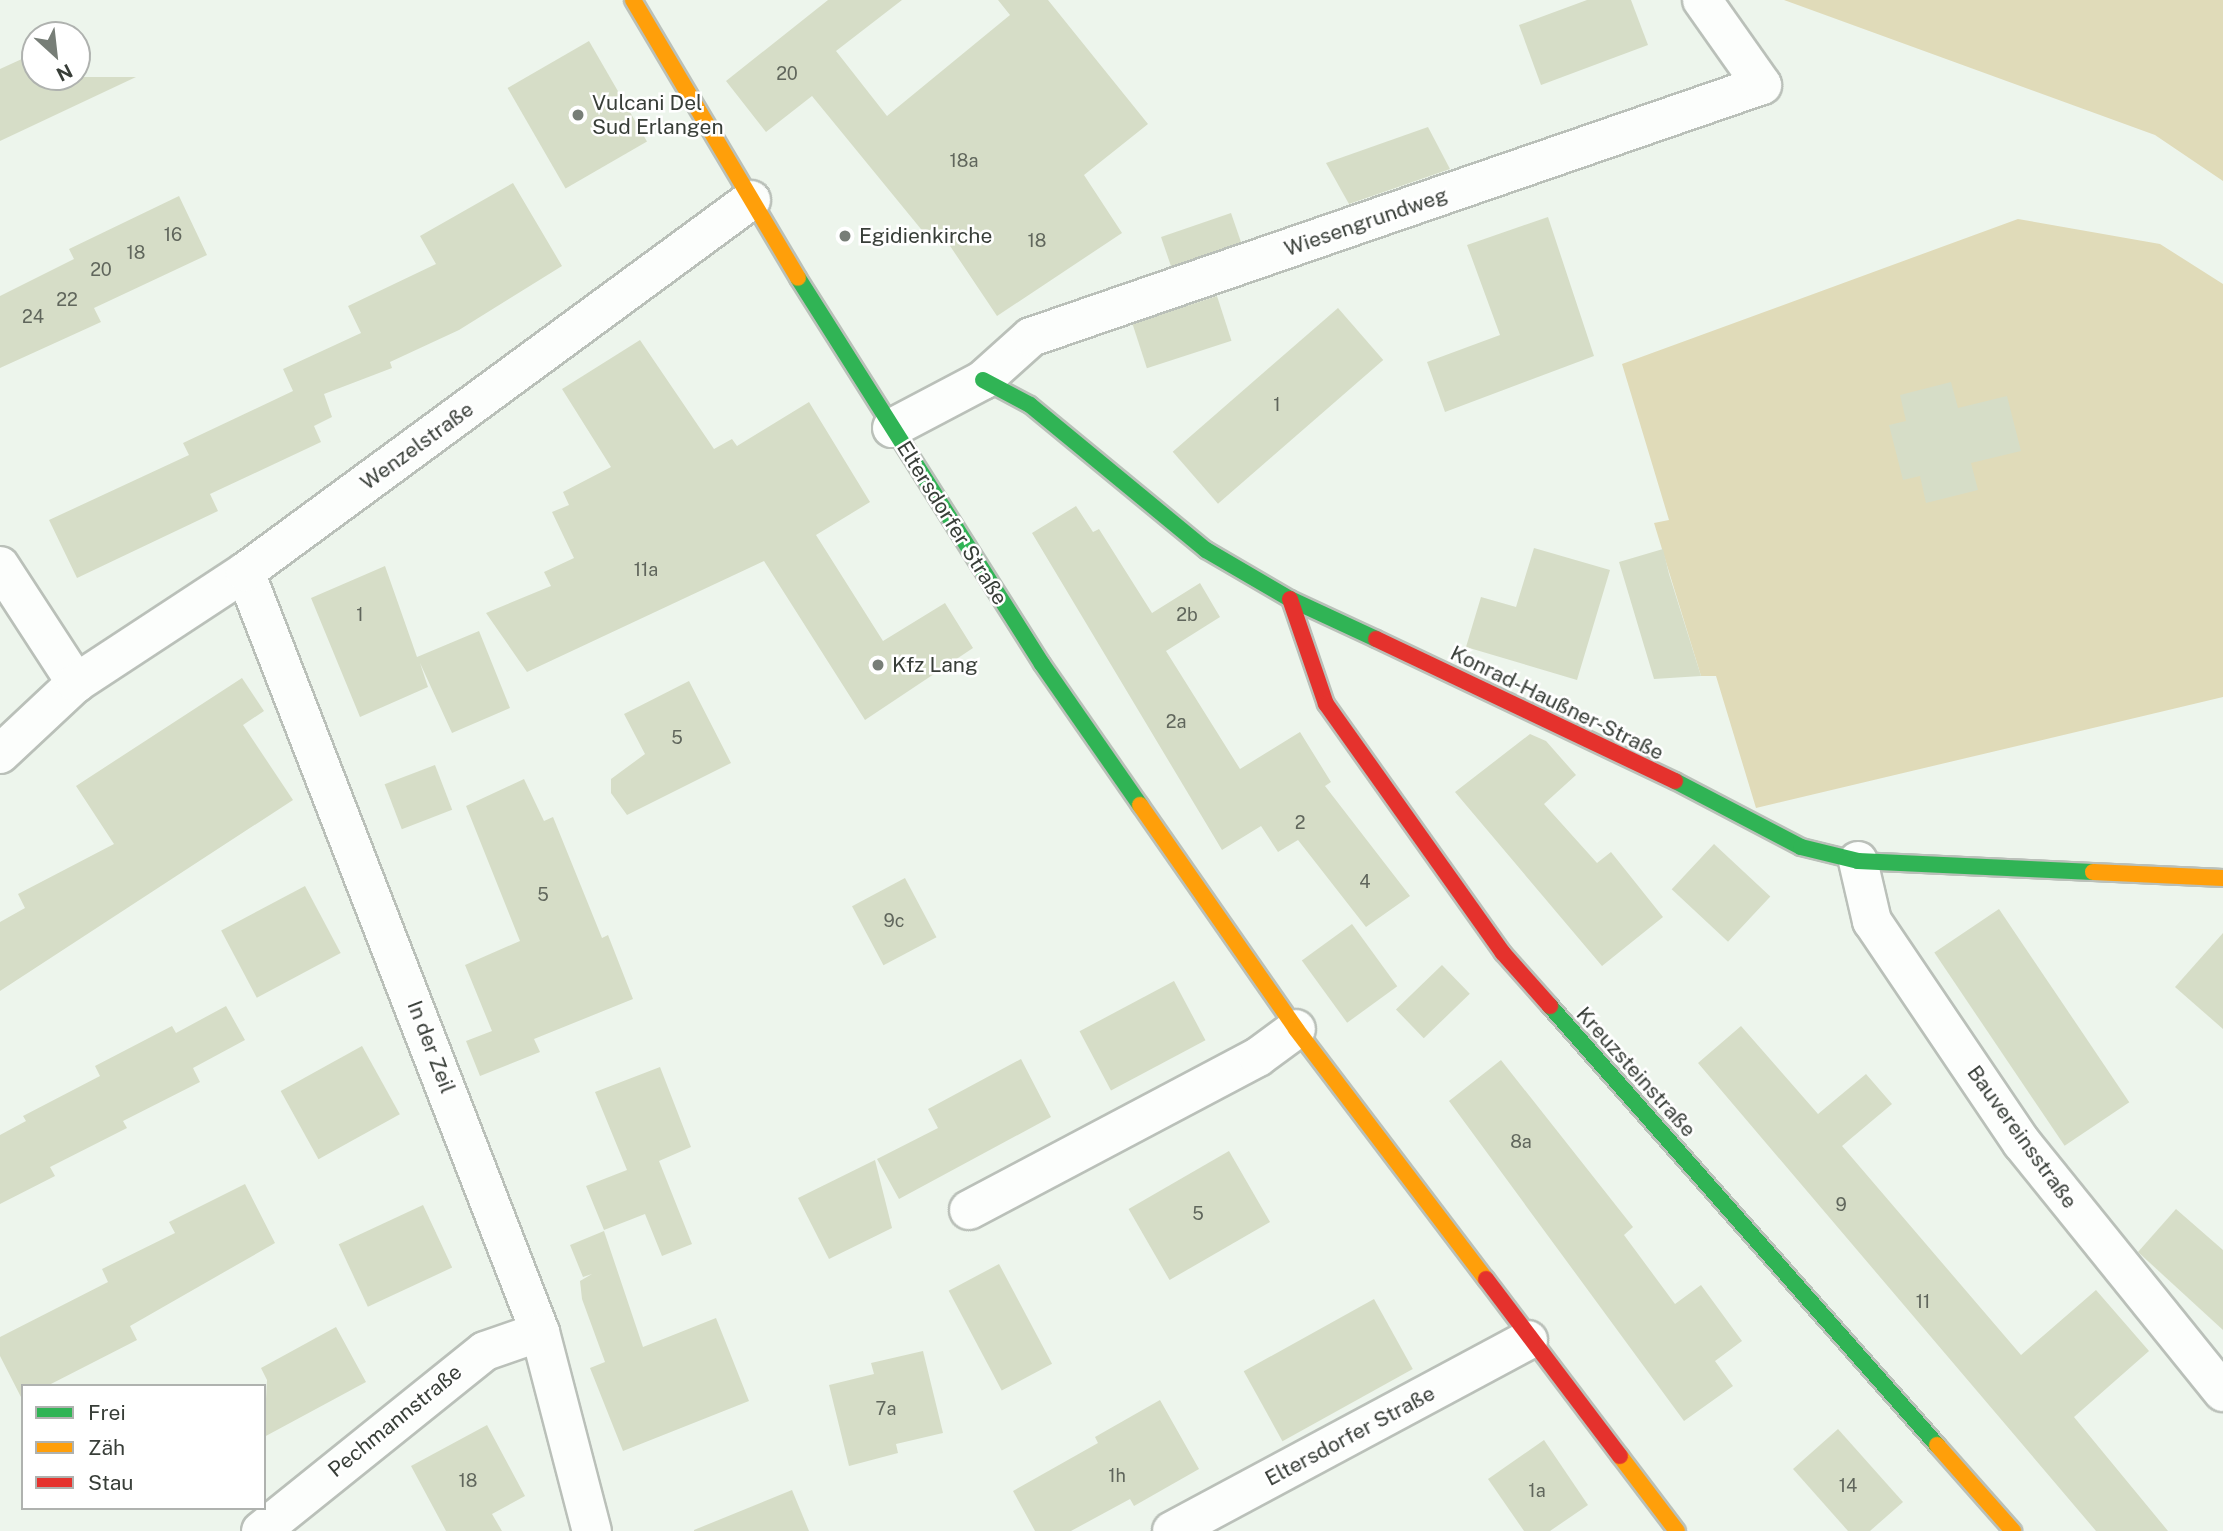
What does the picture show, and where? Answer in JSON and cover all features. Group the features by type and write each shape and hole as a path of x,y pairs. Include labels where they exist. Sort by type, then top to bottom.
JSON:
{"street":[{"name":"Eltersdorfer Straße","path":"633,0 751,200 1042,664 1296,1029 1528,1340 1678,1531"},
{"name":"Wiesengrundweg","path":"892,428 983,380 1031,337 1762,85 1702,0"},
{"name":"Wenzelstraße","path":"0,754 76,683 245,572 751,200"},
{"name":"Konrad-Haußner-Straße","path":"983,380 1030,405 1206,550 1290,599 1615,749 1801,847 1858,861 2223,878"},
{"path":"0,566 76,683"},
{"name":"In der Zeil","path":"245,572 540,1332 592,1531"},
{"name":"Kreuzsteinstraße","path":"1290,599 1326,704 1503,953 2012,1531"},
{"name":"Bauvereinsstraße","path":"1858,861 1872,921 2022,1143 2223,1392"},
{"path":"969,1210 1258,1057 1296,1029"},
{"name":"Pechmannstraße","path":"261,1531 485,1350 540,1332"},
{"name":"Eltersdorfer Straße","path":"1172,1531 1528,1340"}],"shaded area":[{"path":"1784,0 2223,0 2223,181 2155,135"},
{"path":"2018,219 2160,244 2223,284 2223,697 1756,808 1716,676 1701,676 1654,523 1669,520 1622,364"}],"building":[{"path":"828,0 902,0 836,51 887,116 1010,15 998,0 1048,0 1148,124 1084,175 1122,233 997,316 936,225 925,234 812,96 766,132 726,81"},
{"path":"1587,0 1631,0 1648,45 1541,85 1519,25"},
{"name":"Vulcani Del Sud Erlangen","path":"589,41 647,141 566,188 508,88"},
{"path":"21,59 21,91 91,91 91,77 136,77 0,141 0,69"},
{"path":"1428,127 1450,169 1349,204 1326,163"},
{"path":"513,183 562,266 459,330 390,362 392,368 324,394 332,417 314,426 321,442 210,494 218,511 77,578 49,520 189,455 183,443 293,391 283,369 361,333 348,306 436,264 420,236"},
{"path":"179,196 207,255 94,308 101,322 0,368 0,296 74,259 69,249"},
{"path":"1231,213 1241,242 1171,266 1161,237"},
{"path":"1548,217 1594,356 1445,412 1427,362 1500,335 1467,245"},
{"path":"1217,296 1232,341 1147,368 1132,324"},
{"path":"1338,308 1383,360 1218,504 1173,452"},
{"path":"640,340 714,449 732,439 737,446 809,402 870,502 816,535 883,641 945,603 973,648 865,720 764,561 527,672 486,613 551,586 544,572 574,558 552,512 569,505 563,492 611,467 562,389"},
{"path":"1951,382 1958,408 2007,396 2021,451 1971,463 1978,490 1926,503 1920,476 1903,480 1889,425 1906,421 1900,395"},
{"path":"1076,506 1093,532 1099,529 1152,613 1200,583 1220,617 1166,651 1240,769 1300,732 1331,782 1325,786 1410,896 1366,927 1298,840 1278,852 1261,826 1222,850 1032,533"},
{"path":"1534,548 1610,570 1577,680 1466,647 1481,597 1516,607"},
{"path":"1663,549 1701,676 1654,679 1619,562"},
{"path":"385,566 417,657 479,631 510,708 452,733 420,663 428,687 360,717 311,598"},
{"path":"242,678 264,711 243,725 293,800 0,991 0,922 25,908 18,894 114,844 76,786"},
{"path":"689,681 731,763 627,815 611,793 611,779 645,754 624,714"},
{"path":"1530,734 1546,741 1576,775 1544,804 1597,863 1611,852 1663,917 1602,966 1455,792"},
{"path":"435,765 452,810 402,829 385,784"},
{"path":"524,779 544,821 553,817 602,938 608,935 633,999 534,1039 540,1052 480,1076 466,1041 492,1031 465,965 520,941 466,806"},
{"path":"1714,844 1770,897 1728,942 1672,889"},
{"path":"905,878 936,937 883,965 852,906"},
{"path":"305,886 341,953 257,998 221,931"},
{"path":"1999,909 2129,1102 2065,1146 1934,953"},
{"path":"1352,924 1397,986 1347,1023 1302,960"},
{"path":"2223,933 2223,1029 2175,987"},
{"path":"1442,965 1470,994 1424,1038 1396,1009"},
{"path":"1174,981 1205,1040 1111,1090 1080,1031"},
{"path":"226,1006 245,1040 193,1068 200,1082 123,1121 127,1128 50,1167 55,1176 0,1204 0,1135 26,1121 23,1116 100,1076 95,1066 172,1026 176,1033"},
{"path":"1741,1026 1818,1114 1866,1074 1892,1104 1842,1146 2021,1355 2096,1290 2149,1351 2074,1417 2168,1531 2096,1531 1698,1063"},
{"path":"362,1046 400,1114 318,1159 281,1091"},
{"path":"1021,1059 1051,1117 899,1199 877,1159 938,1128 928,1109"},
{"path":"1501,1060 1633,1227 1624,1235 1675,1304 1701,1285 1742,1341 1715,1361 1733,1386 1684,1421 1449,1101"},
{"path":"660,1067 691,1147 659,1161 692,1244 662,1256 645,1214 604,1230 586,1186 627,1170 595,1092"},
{"path":"1229,1151 1270,1222 1170,1280 1129,1209"},
{"path":"875,1160 892,1228 829,1259 798,1198"},
{"path":"245,1184 275,1243 130,1326 137,1340 51,1384 21,1384 21,1397 0,1356 0,1337 108,1282 102,1269 175,1233 169,1222"},
{"path":"423,1205 452,1268 368,1307 339,1244"},
{"path":"2176,1209 2223,1250 2223,1330 2138,1252"},
{"path":"604,1231 643,1347 716,1318 749,1401 623,1451 590,1368 605,1362 582,1299 580,1281 592,1274 583,1277 570,1245"},
{"path":"999,1264 1052,1364 1002,1391 949,1291"},
{"path":"1374,1299 1413,1369 1282,1441 1244,1371"},
{"path":"336,1327 366,1382 266,1436 267,1380 261,1368"},
{"path":"923,1351 943,1433 896,1444 898,1453 849,1466 829,1385 874,1374 871,1363"},
{"path":"1160,1400 1199,1469 1134,1506 1130,1499 1071,1531 1035,1531 1013,1491 1098,1443 1095,1437"},
{"path":"487,1425 525,1496 492,1514 502,1531 446,1531 411,1466"},
{"path":"1838,1429 1903,1502 1870,1531 1848,1531 1793,1469"},
{"path":"1544,1440 1588,1505 1550,1531 1524,1531 1488,1479"},
{"path":"792,1490 809,1531 694,1531 694,1530"}],"traffic: fast":[{"path":"798,278 1042,664 1140,805"},
{"path":"983,380 1030,405 1206,550 1290,599 1376,639"},
{"path":"1675,781 1801,847 1858,861 2093,872"},
{"path":"1550,1006 1937,1445"}],"traffic: slow":[{"path":"633,0 798,278"},
{"path":"1140,805 1296,1029 1486,1279"},
{"path":"2093,872 2223,878"},
{"path":"1937,1445 2013,1531"},
{"path":"1620,1456 1677,1531"}],"traffic: jam":[{"path":"1290,599 1326,704 1503,953 1550,1006"},
{"path":"1376,639 1675,781"},
{"path":"1486,1279 1620,1456"}],"place":[{"name":"Vulcani Del Sud Erlangen","path":"578,115"},
{"name":"Egidienkirche","path":"845,236"},
{"name":"Kfz Lang","path":"878,665"}]}
